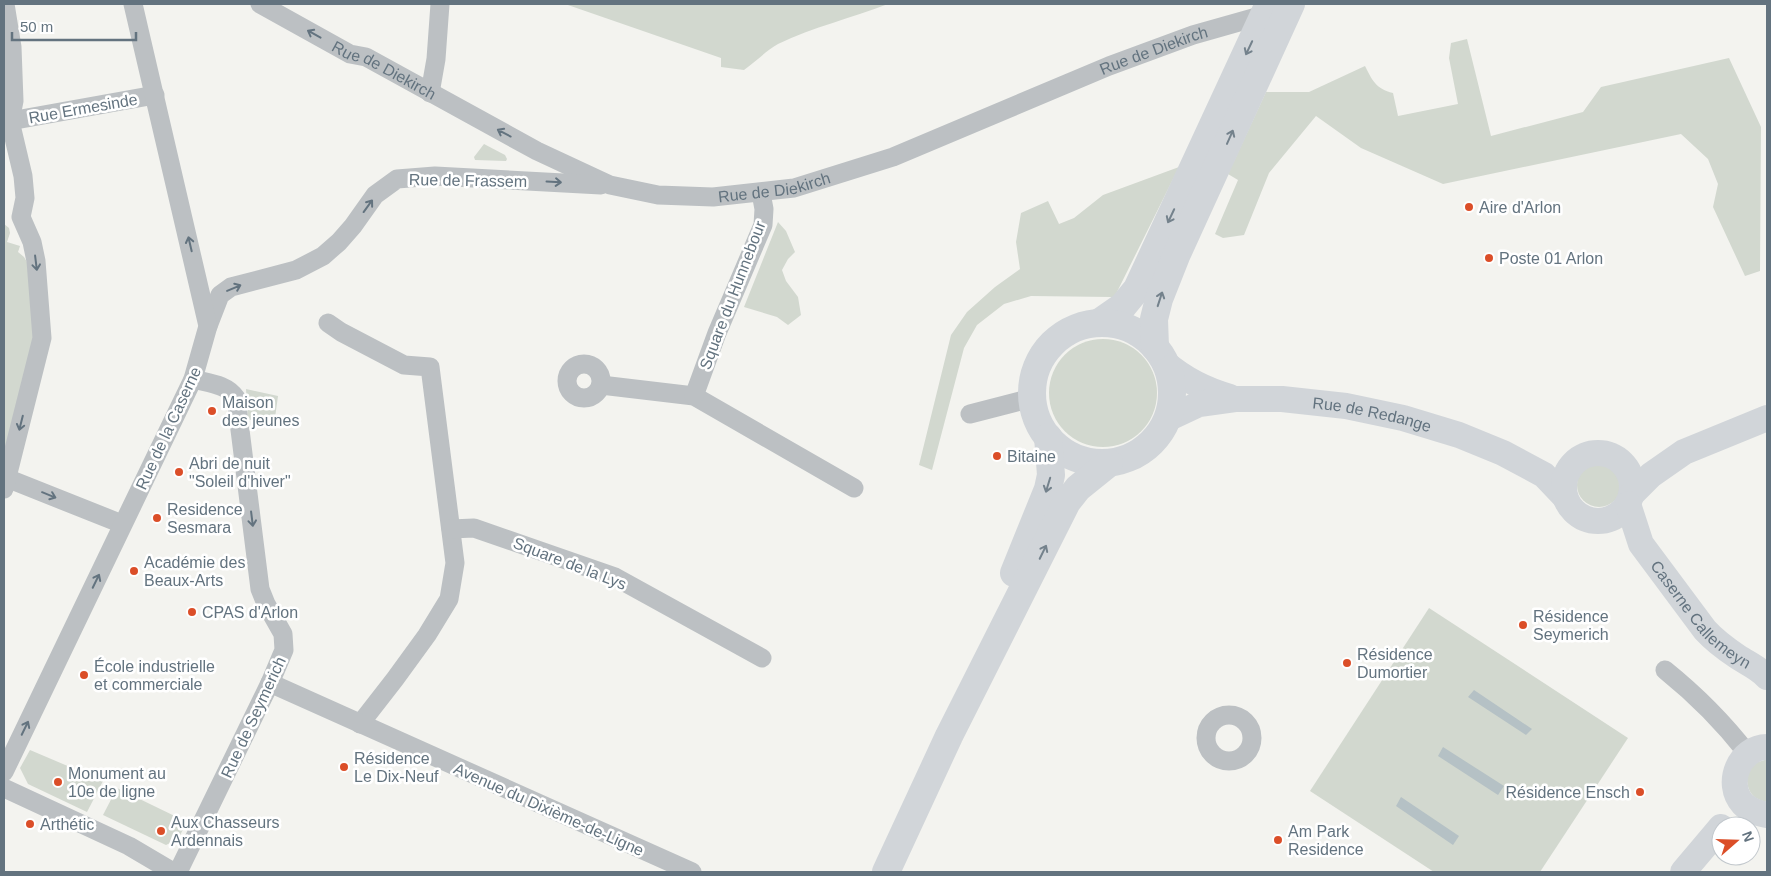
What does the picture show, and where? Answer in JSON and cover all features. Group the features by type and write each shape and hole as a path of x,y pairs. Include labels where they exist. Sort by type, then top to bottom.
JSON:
{"main road":[{"path":"1100,322 1123,306 1136,289 1201,177 1284,5"},
{"path":"1201,177 1176,256 1159,299 1154,319 1160,355 1171,381 1172,400 1167,418 1158,435 1144,449 1127,458 1109,463 1086,461 1065,452 1048,437 1037,417 1032,398 1034,375 1043,354 1058,338 1078,327 1100,322 1121,325 1140,334 1160,355 1182,378 1201,388 1235,398"},
{"path":"1167,418 1198,404 1235,398"},
{"name":"Rue de Redange","path":"1235,398 1282,399 1346,406 1403,418 1459,435 1503,453 1544,475 1564,496"},
{"path":"1618,459 1644,459 1684,452 1767,418"},
{"path":"949,736 1048,489 1051,475 1048,437"},
{"path":"1641,544 1630,500 1632,485 1630,475 1618,459 1604,453 1581,457 1572,464 1566,474 1563,485 1564,496 1570,508 1579,517 1591,522 1604,522 1618,516 1630,500 1651,475 1684,452"},
{"name":"Rue de Redange","path":"1503,453 1548,460 1581,457"},
{"path":"886,872 949,736 1067,502 1078,488 1109,463"},
{"path":"1604,522 1641,544"},
{"name":"Caserne Callemeyn","path":"1641,544 1705,630 1717,643 1754,666 1767,677"},
{"path":"1757,750 1740,762 1734,784 1737,795 1743,804 1754,813 1767,816"},
{"path":"1732,816 1743,804"},
{"path":"1683,872 1711,839"}],"street":[{"path":"5,4 12,47 14,101 7,118 23,176 25,198 12,215 32,242 36,261 42,338 5,481 122,524"},
{"name":"Rue de la Caserne","path":"4,772 193,379 208,326 133,4"},
{"name":"Rue de Diekirch","path":"260,4 350,54 366,57 430,94 538,151 610,185 658,195 713,197 794,188 893,157 1109,66 1193,34 1284,5"},
{"path":"430,94 436,59 440,4"},
{"name":"Rue Ermesinde","path":"7,118 155,95"},
{"path":"527,180 538,151"},
{"name":"Rue de Frassem","path":"208,326 220,295 231,287 296,270 323,256 349,231 375,195 397,179 435,176 610,185"},
{"name":"Square du Hunnebour","path":"694,396 718,332 763,225 764,209 761,193"},
{"path":"328,323 341,332 404,365 430,367 455,563 449,599 406,664 360,724"},
{"name":"Rue de Seymerich","path":"178,872 270,684 284,650 283,634 260,589 236,398 232,391 225,387 193,379"},
{"path":"601,384 694,396 854,488"},
{"path":"970,414 1032,398"},
{"name":"Square de la Lys","path":"451,529 474,528 615,577 762,658"},
{"path":"1665,670 1691,690 1726,726 1757,750"},
{"name":"Avenue du Dixième-de-Ligne","path":"270,684 692,872"},
{"path":"4,788 129,846 173,872"}],"shaded area":[{"path":"565,4 888,4 778,44 744,70 721,67 721,58"},
{"path":"1467,39 1491,136 1583,112 1601,87 1729,58 1761,127 1760,271 1745,276 1713,207 1718,184 1708,159 1681,134 1443,184 1361,148 1316,116 1269,173 1244,235 1223,238 1215,234 1238,180 1228,174 1266,92 1309,92 1365,66 1375,83 1382,89 1393,93 1398,116 1458,104 1449,58 1451,43"},
{"path":"484,144 505,155 506,161 475,160 474,157"},
{"path":"1179,167 1113,300 1111,297 1031,296 1004,304 977,325 964,348 932,470 919,465 951,335 967,312 995,287 1020,269 1016,242 1021,213 1048,201 1059,224 1074,218 1103,195"},
{"path":"778,222 786,231 795,252 788,259 782,270 786,281 798,297 801,315 788,325 777,317 744,307"},
{"path":"4,224 9,228 10,233 7,242 20,246 18,252 27,262 35,335 4,457"},
{"path":"1103,339 1124,343 1141,355 1153,372 1157,393 1153,414 1141,431 1124,443 1103,447 1082,443 1065,431 1053,414 1049,393 1053,372 1065,355 1082,343"},
{"path":"246,389 278,396 275,418 248,420"},
{"path":"1603,463 1615,469 1620,476 1620,494 1615,501 1608,506 1595,507 1587,504 1580,497 1577,481 1580,473 1587,466"},
{"path":"1429,608 1628,738 1540,872 1434,872 1310,791"},
{"path":"1474,690 1532,729 1526,735 1468,697"},
{"path":"1443,747 1504,786 1498,795 1438,756"},
{"path":"30,750 103,781 87,812 28,784 20,768"},
{"path":"1767,759 1767,802 1757,799 1753,795 1748,787 1747,777 1749,768 1752,765"},
{"path":"117,788 187,822 178,839 166,845 103,815"},
{"path":"1401,797 1459,836 1453,845 1396,806"}],"place":[{"name":"Aire d'Arlon","path":"1469,207"},
{"name":"Poste 01 Arlon","path":"1489,258"},
{"name":"Maison des jeunes","path":"212,411"},
{"name":"Bitaine","path":"997,456"},
{"name":"Abri de nuit \"Soleil d'hiver\"","path":"179,472"},
{"name":"Residence Sesmara","path":"157,518"},
{"name":"Académie des Beaux-Arts","path":"134,571"},
{"name":"CPAS d'Arlon","path":"192,612"},
{"name":"Résidence Seymerich","path":"1523,625"},
{"name":"Résidence Dumortier","path":"1347,663"},
{"name":"École industrielle et commerciale","path":"84,675"},
{"name":"Résidence Le Dix-Neuf","path":"344,767"},
{"name":"Monument au 10e de ligne","path":"58,782"},
{"name":"Résidence Ensch","path":"1640,792"},
{"name":"Arthétic","path":"30,824"},
{"name":"Aux Chasseurs Ardennais","path":"161,831"},
{"name":"Am Park Residence","path":"1278,840"}]}
